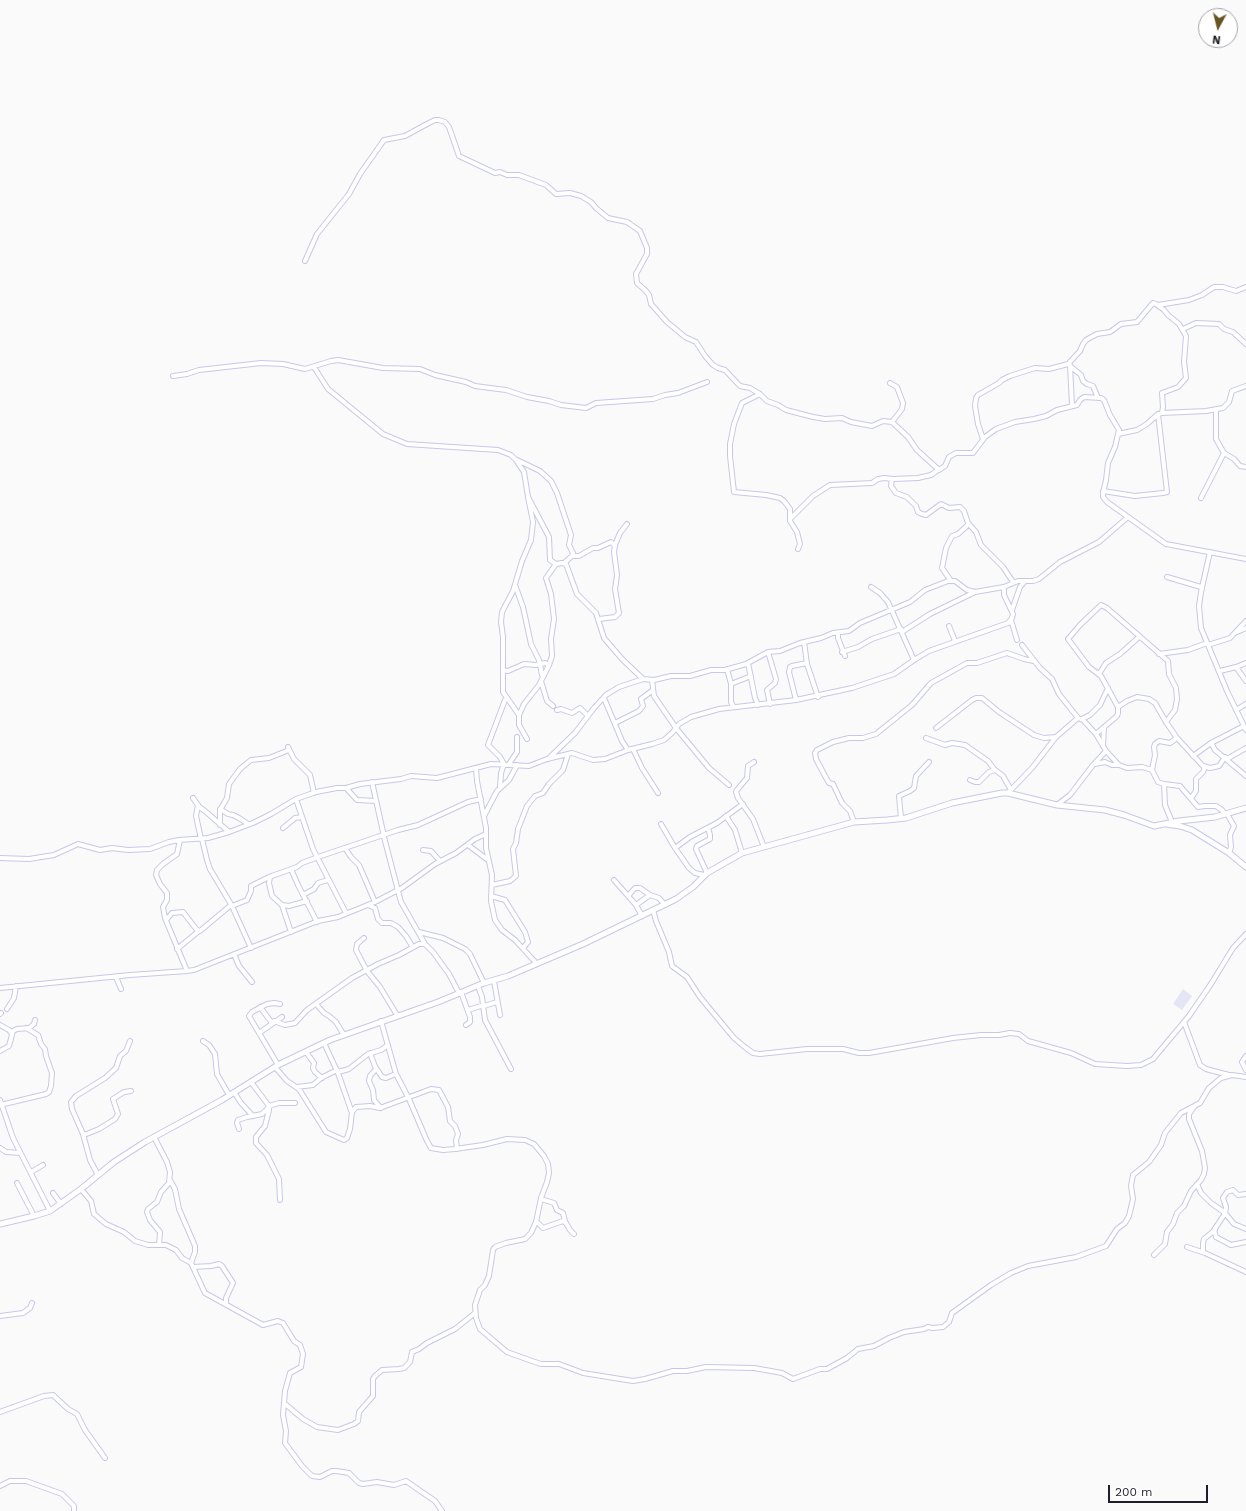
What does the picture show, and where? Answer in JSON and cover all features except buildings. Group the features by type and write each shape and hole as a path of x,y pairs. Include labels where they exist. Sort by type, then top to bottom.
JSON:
{"street":[{"path":"305,261 317,234 348,194 384,140 405,136 435,120 439,120 445,122 450,127 458,156 495,173 500,172 519,176 546,185 556,194 570,193 581,196 593,204 608,218 627,222 640,230 647,248 636,278 636,283 649,295 651,304 667,322 687,339 696,342 705,356 716,367 725,370 740,386 750,388 767,400 786,410 814,417 825,419 842,418 851,422 872,426 883,421 892,422 938,470"},
{"path":"983,439 978,424 975,406 977,396 1002,380 1034,368 1051,368 1070,364 1086,340 1097,334 1110,332 1121,324 1131,324 1137,322 1151,305 1155,303 1158,305 1189,300 1202,295 1214,287 1223,287 1236,291 1246,287"},
{"path":"1118,434 1137,430 1160,414 1163,407 1162,393 1178,387 1186,378 1184,362 1186,336 1183,329 1163,308 1158,305"},
{"path":"1183,329 1196,323 1219,324 1224,329 1233,332 1246,344"},
{"path":"173,376 199,370 262,363 283,364 306,369 338,360 383,368 415,368 453,378 475,386 506,390 527,397 549,400 560,405 586,408 596,403 653,399 678,393 707,382"},
{"path":"1070,364 1081,375 1083,381 1092,386 1098,398"},
{"path":"1070,364 1072,406"},
{"path":"314,367 328,388 383,434 407,444 498,450 505,452 516,460 540,472 554,486 571,534 569,545 573,552 572,556"},
{"path":"890,382 897,387 903,403 902,409 892,422"},
{"path":"1160,414 1216,410 1223,408 1226,405 1232,391 1246,386"},
{"path":"760,394 742,403 734,424 730,444 734,492 780,498 790,507 791,524 797,532 800,544 798,549"},
{"path":"790,518 814,496 830,485 872,483 880,479 918,478 931,475 945,466 948,459 956,453 973,453 983,439 994,430 1011,423 1046,416 1058,410 1077,405 1084,397 1098,398 1104,400 1110,415 1118,428 1115,447 1108,463 1103,492 1103,497 1107,502 1166,544 1246,558"},
{"path":"1216,410 1216,440 1224,453 1234,459 1240,466 1246,467"},
{"path":"1103,492 1135,496 1167,492 1160,414"},
{"path":"1201,498 1224,453"},
{"path":"514,706 505,700 501,693 503,637 501,616 515,584 522,561 531,540 533,522 524,472 516,460"},
{"path":"892,479 891,486 896,493 906,497 916,505 920,513 926,515 941,504 950,508 960,507 964,511 969,524 976,532 981,545 1003,567 1013,582"},
{"path":"528,497 549,537 550,560 556,564 564,563 572,556 579,556 593,548 598,548 611,542 615,546"},
{"path":"842,652 858,648 872,639 901,631 930,614 975,592 1004,587 1018,581 1036,580 1060,562 1099,542 1128,517"},
{"path":"599,619 615,617 619,613 615,589 617,575 614,555 615,546 620,533 627,524"},
{"path":"951,581 942,568 946,548 952,536 958,534 969,524"},
{"path":"1193,756 1211,743 1245,728 1222,680 1220,671 1201,628 1199,606 1201,587 1210,552"},
{"path":"564,563 570,572 573,584 578,594 599,619 604,638 622,659 643,679"},
{"path":"527,739 519,725 519,715 524,704 534,693 552,656 551,639 554,619 551,594 546,578 556,564"},
{"path":"1167,577 1201,587"},
{"path":"547,759 575,733 588,716 604,700 619,687 643,679 652,680 671,676 690,676 711,670 727,669 748,663 768,652 780,651 804,642 849,631 860,623 910,602 925,590 951,581 955,581 967,590 975,592"},
{"path":"1016,640 1010,620 1020,588 1025,581"},
{"path":"515,584 523,607 531,644 540,664 546,701 555,708 572,713 580,708 588,716"},
{"path":"871,586 884,597 892,610 914,660"},
{"path":"1004,587 1004,595 1012,611"},
{"path":"1096,734 1117,716 1118,707 1102,676 1089,668 1068,639 1096,609 1101,606 1103,606 1168,661 1169,674 1176,688 1177,694 1175,710 1166,722"},
{"path":"0,858 29,859 54,855 78,844 100,850 112,848 128,850 150,849 169,842 201,839 229,832 272,814 296,799 327,789 346,788 360,784 401,779 411,776 437,778 491,764 529,766 547,759 568,754 574,754 587,759 606,759 628,750 664,740 679,724 691,717 719,709 770,704 818,696 852,688 891,675 929,652 955,641 985,632 1010,620"},
{"path":"1159,654 1188,650 1227,640 1246,621"},
{"path":"949,626 955,641"},
{"path":"1236,632 1246,628"},
{"path":"838,633 837,636 842,652 845,656"},
{"path":"1099,674 1106,663 1120,654 1140,637"},
{"path":"804,642 807,663 818,696"},
{"path":"1022,645 1034,661 1052,679 1059,694 1096,734 1106,751 1119,766"},
{"path":"768,652 776,679 768,690 770,704"},
{"path":"854,822 850,811 842,803 833,784 829,783 816,759 817,750 833,742 849,738 863,738 876,734 912,706 931,683 966,663 978,663 1006,653 1034,661"},
{"path":"748,663 752,676 755,698 758,705"},
{"path":"796,700 789,668 807,663"},
{"path":"1220,671 1246,663"},
{"path":"503,670 508,671 524,664 549,664"},
{"path":"1236,667 1246,681"},
{"path":"727,669 731,684 732,704 735,707"},
{"path":"731,684 752,676"},
{"path":"652,680 653,690 659,703 676,728 709,768 729,784"},
{"path":"1010,791 1032,768 1056,737 1080,718 1090,715 1097,708 1104,698 1108,688"},
{"path":"502,689 503,693 514,706 519,715"},
{"path":"615,723 639,710 643,706 640,699 653,690"},
{"path":"1118,707 1137,697 1149,699 1155,703 1166,722 1178,738 1193,756 1205,767 1210,768 1219,766 1226,758 1246,748"},
{"path":"936,728 972,700 982,698 999,712 1034,735 1044,738 1056,737"},
{"path":"505,700 488,745 506,764"},
{"path":"604,700 622,741 628,750"},
{"path":"1236,710 1246,704"},
{"path":"1103,746 1104,727"},
{"path":"500,787 500,774 516,752 517,737"},
{"path":"926,738 947,745 952,743 965,745 984,758 1003,776 1010,791"},
{"path":"1178,738 1170,743 1159,741 1155,744 1152,770 1156,780 1164,784 1180,786 1199,808 1205,806 1216,806 1222,810 1234,826 1230,835 1229,853"},
{"path":"1211,743 1215,750"},
{"path":"1206,746 1215,750 1226,758 1246,776"},
{"path":"220,825 220,809 228,798 229,784 240,769 252,760 269,758 289,749 294,759 310,775 314,792"},
{"path":"634,749 642,768 658,793"},
{"path":"1057,805 1070,795 1106,751"},
{"path":"492,885 510,881 516,876 513,849 516,843 518,828 527,806 535,796 543,793 549,784 562,772 568,754"},
{"path":"754,762 748,766 748,776 746,781 736,791 737,796 753,819 764,847"},
{"path":"901,818 899,796 914,788 916,776 924,765 929,762"},
{"path":"1093,765 1103,762 1127,768 1152,770"},
{"path":"484,816 494,796 500,787 509,780 517,765"},
{"path":"1190,798 1196,791 1196,779 1203,772 1205,767"},
{"path":"476,768 484,816 488,860 492,875 492,911 498,925 523,948 537,964"},
{"path":"970,780 979,782 989,772 995,770"},
{"path":"372,782 383,835 398,890 405,909 425,944 449,974 460,992 471,1019 466,1026"},
{"path":"1164,784 1165,805 1172,822"},
{"path":"346,788 357,800 376,801"},
{"path":"0,1224 50,1211 82,1189 114,1162 154,1137 277,1066 344,1035 397,1015 438,1002 484,983 510,976 537,964 666,904 685,893 706,874 742,854 854,822 901,818 984,795 1010,791 1057,805 1105,810 1124,815 1150,826 1205,818 1246,808"},
{"path":"194,798 198,803 196,816 207,860 214,876 231,905 251,948"},
{"path":"296,799 309,839 346,914"},
{"path":"177,948 231,905 247,900 251,891 251,886 270,877 345,848 418,825 468,802 481,799"},
{"path":"675,848 743,804"},
{"path":"198,806 205,810 229,832"},
{"path":"220,809 248,824"},
{"path":"726,816 735,830 742,854"},
{"path":"283,828 295,818 302,817"},
{"path":"661,824 675,848 693,872 706,874"},
{"path":"1163,824 1180,826 1192,830 1229,853 1246,867"},
{"path":"706,874 696,848 710,839 708,828"},
{"path":"0,988 187,971 251,948 316,922 346,914 375,902 398,890 440,860 486,834"},
{"path":"180,840 177,854 163,864 156,873 160,884 167,892 167,900 163,907 166,920 187,971"},
{"path":"468,845 488,860"},
{"path":"345,848 351,857 360,865 375,902"},
{"path":"423,850 430,851 440,860"},
{"path":"291,869 316,922"},
{"path":"270,877 269,882 272,896 282,905 291,932"},
{"path":"303,895 314,889 318,883 328,880"},
{"path":"614,880 636,906 642,916"},
{"path":"628,896 637,888 659,898 666,904"},
{"path":"636,906 650,895"},
{"path":"492,896 505,900 525,932 528,941 523,948"},
{"path":"282,905 289,906 307,901"},
{"path":"368,905 375,908 378,919 382,923 391,923 398,927 412,946"},
{"path":"653,910 672,966 687,977 700,997 734,1038 754,1054 807,1049 843,1049 859,1053 869,1053 953,1038 1017,1033 1028,1041 1071,1054 1093,1063 1102,1065 1141,1065 1153,1059 1184,1022 1211,984 1233,948 1246,934"},
{"path":"166,920 172,913 184,912 199,931"},
{"path":"419,932 443,938 465,949 470,954 484,983"},
{"path":"364,938 359,942 356,950 367,971 380,987 397,1015"},
{"path":"260,1007 273,1022 282,1025 291,1025 297,1022 307,1010 352,978 399,955 412,946 425,944"},
{"path":"234,954 239,966 252,982"},
{"path":"116,977 121,989"},
{"path":"494,981 500,1015"},
{"path":"7,1009 14,998 16,986"},
{"path":"478,986 484,1005 485,1020 511,1069"},
{"path":"280,1004 274,1002 260,1007 249,1016 277,1066 287,1081 297,1087 316,1114 324,1130 329,1134 345,1140 351,1124 354,1108 359,1106 381,1108 431,1090 441,1092 448,1107 450,1120 455,1126 458,1134 456,1140 457,1149"},
{"path":"468,1010 497,1002"},
{"path":"316,1004 324,1013 336,1022 344,1035"},
{"path":"259,1032 282,1016"},
{"path":"0,1051 8,1046 12,1034 17,1030 32,1025 35,1020"},
{"path":"381,1021 396,1074 409,1098 429,1146 435,1149 457,1149 507,1139 520,1139 534,1144 544,1156 549,1169 547,1182 531,1233 525,1239 511,1242 494,1249 488,1281 478,1293 475,1305 475,1313 480,1329 507,1352 538,1363 559,1364 582,1373 633,1381 673,1372 694,1371 706,1367 750,1368 782,1373 793,1379 815,1370 827,1369 847,1358 858,1349 874,1346 892,1336 928,1327 943,1327 949,1322 951,1314 954,1311 991,1285 1015,1271 1028,1266 1076,1257 1106,1246 1113,1234 1128,1218 1133,1199 1131,1186 1133,1175 1150,1161 1161,1145 1165,1133 1181,1113 1194,1107 1203,1100 1210,1086 1221,1078 1229,1075"},
{"path":"1184,1022 1200,1065 1206,1069 1229,1075 1246,1077"},
{"path":"0,1025 9,1030 12,1034"},
{"path":"26,1028 38,1035 40,1044 45,1049 52,1074 49,1092 42,1095 0,1103 20,1153 50,1211"},
{"path":"98,1175 90,1160 84,1135 72,1109 71,1102 76,1096 105,1078 116,1068 119,1057 127,1049 130,1041"},
{"path":"203,1041 210,1045 215,1054 217,1074 253,1116"},
{"path":"324,1043 337,1071 352,1113"},
{"path":"297,1087 310,1086 337,1071 351,1068 360,1059 370,1053 383,1050 388,1045"},
{"path":"306,1052 314,1063 313,1068 315,1072 322,1078"},
{"path":"370,1053 382,1078 396,1074"},
{"path":"1246,1056 1242,1062 1246,1070"},
{"path":"376,1068 369,1079 373,1090 374,1100 381,1108"},
{"path":"251,1082 269,1106 265,1126 256,1137 256,1142 267,1155 279,1179 280,1200"},
{"path":"84,1135 115,1119 118,1114 112,1099 124,1092 131,1091"},
{"path":"239,1129 237,1121 264,1113 269,1106 279,1102 296,1103"},
{"path":"1154,1255 1165,1244 1167,1230 1173,1224 1177,1212 1185,1204 1191,1191 1201,1180 1205,1168 1202,1151 1190,1122 1189,1114 1194,1107"},
{"path":"154,1137 169,1166 170,1180 176,1191 179,1209 194,1246 195,1252 192,1265"},
{"path":"0,1148 6,1152 20,1153"},
{"path":"31,1172 43,1165"},
{"path":"159,1245 160,1232 150,1220 147,1212 148,1209 157,1202 170,1180"},
{"path":"17,1183 34,1216"},
{"path":"1197,1184 1201,1193 1225,1213 1234,1224 1246,1229"},
{"path":"82,1189 91,1201 94,1214 102,1221 124,1232 135,1241 172,1247 182,1258 192,1265 205,1293 263,1325 281,1322 294,1341 300,1346 303,1354 301,1367 290,1374 285,1392 283,1415 286,1431 285,1443 302,1466 312,1476 320,1477 332,1471 336,1471 346,1472 359,1483 363,1484 377,1482 394,1485 406,1481 435,1501 442,1511"},
{"path":"1203,1252 1204,1240 1207,1235 1215,1230 1225,1213 1226,1207 1223,1198 1227,1192 1233,1190 1238,1195 1246,1194"},
{"path":"53,1193 61,1204"},
{"path":"541,1199 554,1203 557,1210 563,1213 565,1222 574,1234"},
{"path":"536,1221 542,1228 559,1221 565,1222"},
{"path":"1215,1230 1216,1237 1231,1245 1246,1242"},
{"path":"1187,1247 1203,1252 1246,1272"},
{"path":"192,1265 210,1266 219,1264 222,1266 233,1283 226,1298 226,1304"},
{"path":"0,1316 23,1313 30,1308 32,1303"},
{"path":"284,1403 318,1428 338,1430 354,1424 359,1419 359,1412 373,1396 373,1379 375,1376 382,1370 404,1368 410,1362 412,1352 455,1329 475,1313"},
{"path":"0,1412 44,1396 53,1395 68,1409 77,1414 85,1430 106,1458"},
{"path":"0,1486 10,1481 26,1481 62,1494 74,1506 74,1511"}],"shaded area":[{"path":"1183,989 1192,996 1182,1010 1173,1004"}]}
